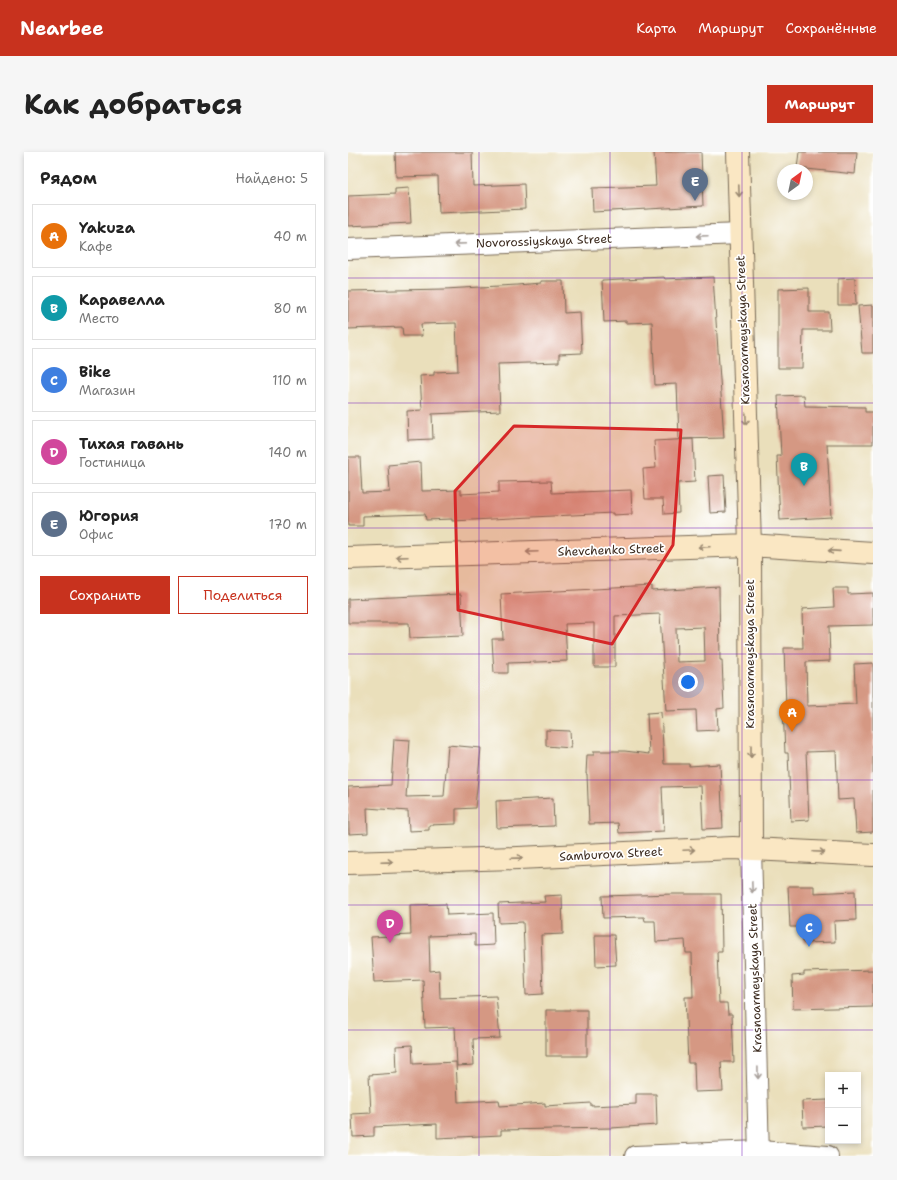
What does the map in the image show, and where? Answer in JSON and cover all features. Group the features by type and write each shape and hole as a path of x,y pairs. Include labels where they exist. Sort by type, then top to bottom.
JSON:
{"street":[{"name":"Krasnoarmeyskaya Street","path":"738,152 750,545 751,848 759,1154"},
{"name":"Novorossiyskaya Street","path":"348,249 741,234"},
{"name":"Shevchenko Street","path":"348,558 750,545 873,553"},
{"name":"Samburova Street","path":"348,863 518,858 751,848 873,854"},
{"path":"635,1156 759,1154 828,1156"}],"highlighted area":[{"path":"514,426 681,430 673,545 612,644 458,610 455,491"}],"building":[{"path":"395,152 472,152 473,186 524,184 525,209 439,213 438,176 396,177"},
{"path":"654,152 701,152 703,206 593,212 592,188 656,186"},
{"path":"799,152 857,152 855,174 813,170 813,164 798,164"},
{"path":"409,188 411,223 348,226 348,196 395,194 395,189"},
{"path":"664,277 665,279 713,277 724,438 679,439 677,384 655,385 652,322 604,322 602,280"},
{"path":"855,278 856,305 838,305 838,279"},
{"path":"541,281 563,281 564,313 580,312 582,353 559,354 559,362 498,364 500,411 432,414 433,439 408,440 407,411 422,410 420,376 434,375 434,372 458,371 456,323 421,324 422,336 403,336 402,327 348,329 348,291 445,289 541,283"},
{"path":"809,288 809,312 829,312 830,330 803,330 802,368 778,368 778,289"},
{"path":"873,305 873,353 862,353 858,306"},
{"path":"804,395 805,406 865,407 865,412 873,412 873,444 827,444 831,517 780,520 777,456 781,456 778,396"},
{"path":"693,439 695,482 678,483 679,513 664,514 663,499 645,499 643,469 656,468 654,441"},
{"path":"348,457 360,457 362,493 390,492 388,465 421,462 422,491 461,490 461,494 499,492 499,482 551,481 552,493 631,490 632,514 613,515 613,513 452,521 452,519 426,520 425,514 363,516 363,526 348,526"},
{"path":"724,475 726,512 710,513 708,476"},
{"path":"652,586 652,591 719,587 720,660 722,660 724,708 717,709 718,730 697,731 696,710 666,711 660,614 615,616 615,667 594,667 594,623 565,624 567,661 508,663 508,673 494,673 492,639 503,639 501,594","holes":["704,627 705,661 677,662 676,628"]},
{"path":"833,588 848,588 848,594 873,593 873,625 829,626 830,661 806,662 807,706 856,704 854,664 873,663 873,832 856,833 854,799 838,800 836,751 806,752 809,820 791,821 788,753 785,753 783,707 786,707 784,648 803,648 802,609 834,607"},
{"path":"461,594 463,636 410,638 409,623 348,623 348,599"},
{"path":"661,712 664,764 689,764 689,766 720,764 723,828 703,829 701,786 662,787 664,831 619,833 618,823 589,824 586,774 587,755 594,755 594,751 625,751 649,754 647,713"},
{"path":"546,730 570,731 571,748 546,746"},
{"path":"394,739 410,740 406,797 444,796 448,745 481,748 475,808 456,809 456,824 429,825 429,830 409,831 408,811 367,808 368,833 349,834 348,787 391,785"},
{"path":"553,798 554,826 497,828 496,801"},
{"path":"788,886 814,886 814,893 855,891 856,920 834,921 835,942 803,943 802,927 790,927"},
{"path":"721,894 722,952 717,952 719,1003 727,1003 728,1014 732,1014 734,1062 721,1062 723,1091 695,1092 694,1063 688,1063 685,997 693,997 692,953 686,953 685,940 656,942 655,921 645,921 644,917 603,918 602,896"},
{"path":"562,895 563,934 541,935 543,994 526,995 523,922 499,923 498,904 545,902 544,896"},
{"path":"446,904 447,915 493,913 494,945 475,946 475,934 429,936 430,971 439,970 440,998 496,996 500,1038 473,1039 474,1065 457,1066 455,1027 425,1028 423,980 374,982 371,937 411,935 410,905"},
{"path":"595,935 614,935 616,965 596,966"},
{"path":"873,970 873,1007 793,1009 792,976 804,975 804,972"},
{"path":"546,1010 587,1010 587,1056 546,1056"},
{"path":"412,1045 413,1064 456,1062 458,1102 499,1100 500,1106 545,1103 545,1106 591,1103 591,1106 636,1104 636,1094 656,1094 657,1125 611,1128 501,1130 501,1135 437,1138 437,1124 374,1127 374,1136 353,1137 352,1114 371,1113 369,1075 397,1073 396,1046"},
{"path":"825,1100 825,1126 803,1127 802,1101"}],"place":[{"name":"Югория","path":"695,201"},
{"name":"Каравелла","path":"804,486"},
{"name":"Yakuza","path":"792,732"},
{"name":"Тихая гавань","path":"390,943"},
{"name":"Bike","path":"809,947"}]}
